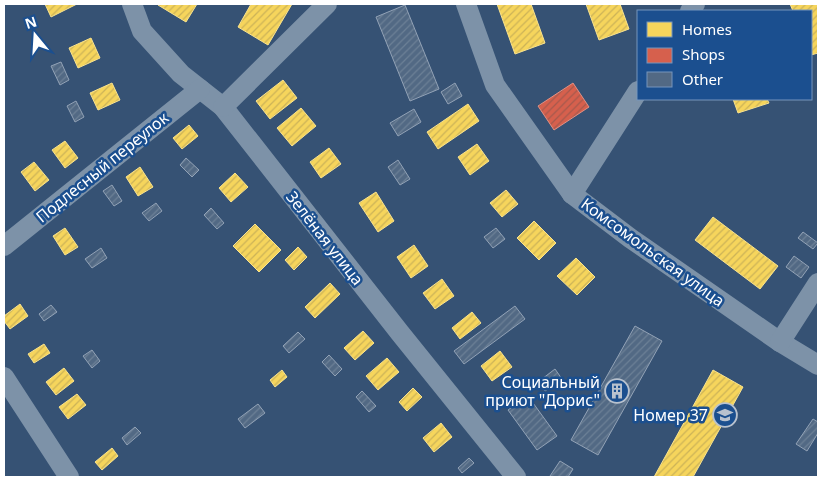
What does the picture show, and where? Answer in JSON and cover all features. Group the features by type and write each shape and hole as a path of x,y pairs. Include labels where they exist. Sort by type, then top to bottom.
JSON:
{"street":[{"name":"Зелёная улица","path":"132,4 142,31 181,74 223,107 400,334 516,477"},
{"path":"223,107 327,4"},
{"name":"Комсомольская улица","path":"466,4 495,85 572,194 630,238 780,342 818,365"},
{"name":"Подлесный переулок","path":"4,246 200,89"},
{"path":"572,194 637,93"},
{"path":"780,342 818,283"},
{"path":"4,377 69,477"}],"building: Homes":[{"path":"45,4 77,4 51,17"},
{"path":"158,4 197,4 186,22"},
{"path":"251,4 292,4 268,45 238,27"},
{"path":"497,4 531,4 545,43 515,54"},
{"path":"586,4 620,4 629,29 599,40"},
{"path":"790,4 818,4 818,53 812,55 812,10 793,10"},
{"path":"91,38 100,58 78,68 69,48"},
{"path":"283,80 297,98 270,119 256,101"},
{"path":"112,83 120,100 98,110 90,93"},
{"path":"733,100 768,100 769,103 738,113"},
{"path":"468,104 479,121 438,149 427,132"},
{"path":"301,108 316,126 292,146 277,128"},
{"path":"189,125 198,136 182,149 173,138"},
{"path":"65,141 78,158 65,168 52,150"},
{"path":"477,144 489,161 470,175 458,157"},
{"path":"329,148 341,164 321,178 310,162"},
{"path":"34,162 49,180 35,191 21,172"},
{"path":"140,167 153,187 138,196 126,177"},
{"path":"235,173 248,187 231,202 219,188"},
{"path":"506,190 518,204 502,217 490,203"},
{"path":"376,192 394,221 378,232 359,203"},
{"path":"713,217 778,266 760,289 695,240"},
{"path":"534,221 556,243 539,260 517,238"},
{"path":"255,224 281,250 259,272 233,246"},
{"path":"65,228 78,247 65,255 53,236"},
{"path":"414,245 428,266 411,278 397,257"},
{"path":"298,247 307,257 294,270 285,260"},
{"path":"576,258 595,277 577,295 557,276"},
{"path":"442,279 454,296 435,309 423,293"},
{"path":"330,283 340,294 315,318 305,307"},
{"path":"20,304 28,316 10,329 4,321 4,316"},
{"path":"472,312 481,323 460,339 452,328"},
{"path":"363,331 374,343 355,360 344,348"},
{"path":"44,344 50,353 34,363 28,354"},
{"path":"500,351 512,367 492,381 481,366"},
{"path":"387,358 399,372 378,390 366,376"},
{"path":"64,368 74,381 56,395 46,382"},
{"path":"282,370 287,377 275,387 270,380"},
{"path":"713,370 743,387 693,477 654,477"},
{"path":"413,388 422,397 407,411 399,402"},
{"path":"77,394 86,405 68,419 59,407"},
{"path":"441,423 452,437 434,452 423,438"},
{"path":"112,448 118,456 102,470 95,462"}],"building: Shops":[{"path":"573,83 589,107 554,130 538,106"}],"building: Other":[{"path":"405,5 439,89 410,101 376,17"},
{"path":"61,62 69,80 60,85 51,66"},
{"path":"455,83 462,96 448,104 441,92"},
{"path":"76,101 84,117 75,122 67,106"},
{"path":"414,109 421,122 398,136 390,123"},
{"path":"186,158 199,170 192,177 180,165"},
{"path":"398,160 410,179 400,185 388,167"},
{"path":"112,185 122,201 114,206 103,191"},
{"path":"156,203 162,211 149,221 142,213"},
{"path":"211,208 224,223 217,229 204,215"},
{"path":"496,228 505,239 493,248 484,237"},
{"path":"803,232 818,243 813,249 798,238"},
{"path":"101,248 107,258 92,268 85,259"},
{"path":"794,256 809,267 801,278 786,267"},
{"path":"51,305 57,312 44,321 39,314"},
{"path":"515,306 525,319 464,364 454,351"},
{"name":"Социальный приют \"Дорис\"","path":"635,326 662,341 598,455 571,440"},
{"path":"298,332 305,339 289,353 283,346"},
{"path":"92,350 100,361 92,368 83,356"},
{"path":"329,355 342,369 335,376 322,362"},
{"path":"555,369 562,379 545,391 538,382"},
{"path":"362,391 376,406 369,412 356,397"},
{"path":"528,396 557,436 537,450 508,410"},
{"path":"258,404 265,413 245,428 238,419"},
{"path":"813,419 818,422 818,433 807,451 796,444"},
{"path":"135,427 141,433 127,445 122,438"},
{"path":"469,458 474,463 462,473 458,468"},
{"path":"560,461 573,469 568,477 550,476"}],"place":[{"name":"Социальный приют \"Дорис\"","path":"617,391"},
{"name":"Номер 37","path":"725,415"}]}
